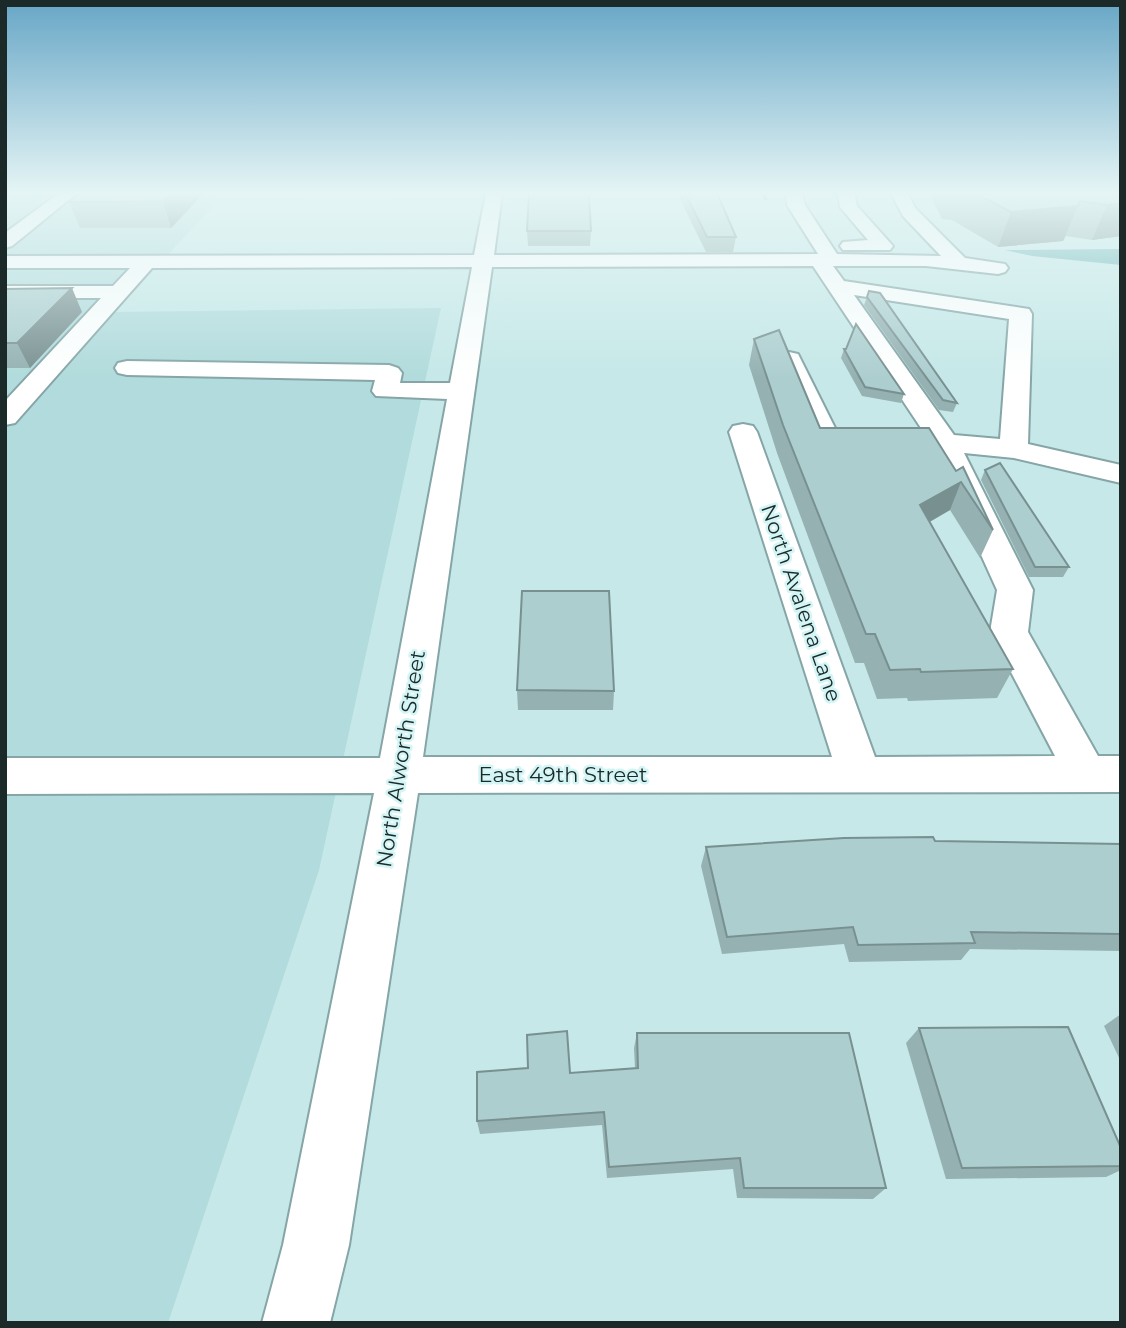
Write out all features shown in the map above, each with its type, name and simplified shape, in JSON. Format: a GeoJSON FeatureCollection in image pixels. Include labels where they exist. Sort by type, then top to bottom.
{"type":"FeatureCollection","features":[{"type":"Feature","properties":{"kind":"street","name":"North Alworth Street"},"geometry":{"type":"LineString","coordinates":[[296,1323],[316,1245],[399,775],[460,391],[485,255]]}},
{"type":"Feature","properties":{"kind":"street"},"geometry":{"type":"LineString","coordinates":[[823,255],[854,311],[945,443],[1015,590],[1009,632],[1103,774]]}},
{"type":"Feature","properties":{"kind":"street"},"geometry":{"type":"LineString","coordinates":[[827,263],[853,255]]}},
{"type":"Feature","properties":{"kind":"street"},"geometry":{"type":"LineString","coordinates":[[952,255],[958,261]]}},
{"type":"Feature","properties":{"kind":"street"},"geometry":{"type":"LineString","coordinates":[[7,264],[958,261],[998,268]]}},
{"type":"Feature","properties":{"kind":"street"},"geometry":{"type":"LineString","coordinates":[[5,417],[146,262]]}},
{"type":"Feature","properties":{"kind":"street"},"geometry":{"type":"LineString","coordinates":[[827,263],[1021,314],[1008,338],[1014,449]]}},
{"type":"Feature","properties":{"kind":"street"},"geometry":{"type":"LineString","coordinates":[[5,292],[120,292]]}},
{"type":"Feature","properties":{"kind":"street"},"geometry":{"type":"LineString","coordinates":[[854,311],[887,317]]}},
{"type":"Feature","properties":{"kind":"street"},"geometry":{"type":"LineString","coordinates":[[789,359],[826,438],[1014,449],[1121,474]]}},
{"type":"Feature","properties":{"kind":"street"},"geometry":{"type":"LineString","coordinates":[[127,368],[389,373],[385,391],[460,391]]}},
{"type":"Feature","properties":{"kind":"street"},"geometry":{"type":"LineString","coordinates":[[5,388],[32,388]]}},
{"type":"Feature","properties":{"kind":"street","name":"North Avalena Lane"},"geometry":{"type":"LineString","coordinates":[[743,432],[859,774]]}},
{"type":"Feature","properties":{"kind":"street","name":"East 49th Street"},"geometry":{"type":"LineString","coordinates":[[5,776],[1103,774]]}},
{"type":"Feature","properties":{"kind":"shaded area"},"geometry":{"type":"Polygon","coordinates":[[[5,255],[168,255],[115,312],[441,308],[319,870],[168,1323],[5,1323],[5,255]]]}},
{"type":"Feature","properties":{"kind":"shaded area"},"geometry":{"type":"Polygon","coordinates":[[[1027,255],[1121,255],[1121,265],[1027,255]]]}},
{"type":"Feature","properties":{"kind":"building"},"geometry":{"type":"Polygon","coordinates":[[[72,288],[17,343],[5,343],[5,289],[72,288]]]}},
{"type":"Feature","properties":{"kind":"building"},"geometry":{"type":"Polygon","coordinates":[[[869,291],[880,293],[957,403],[943,400],[867,297],[869,291]]]}},
{"type":"Feature","properties":{"kind":"building"},"geometry":{"type":"Polygon","coordinates":[[[856,324],[904,394],[865,387],[844,349],[856,324]]]}},
{"type":"Feature","properties":{"kind":"building"},"geometry":{"type":"Polygon","coordinates":[[[779,330],[820,428],[929,428],[956,471],[963,467],[993,530],[961,482],[920,505],[1013,669],[921,672],[920,669],[890,670],[875,634],[866,634],[783,425],[754,339],[779,330]]]}},
{"type":"Feature","properties":{"kind":"building"},"geometry":{"type":"Polygon","coordinates":[[[1000,463],[1069,567],[1035,567],[985,470],[1000,463]]]}},
{"type":"Feature","properties":{"kind":"building"},"geometry":{"type":"Polygon","coordinates":[[[522,591],[609,591],[614,691],[517,690],[522,591]]]}},
{"type":"Feature","properties":{"kind":"building"},"geometry":{"type":"Polygon","coordinates":[[[933,837],[935,841],[1121,844],[1121,934],[971,932],[975,943],[858,945],[853,927],[727,937],[706,847],[844,838],[933,837]]]}},
{"type":"Feature","properties":{"kind":"building"},"geometry":{"type":"Polygon","coordinates":[[[1068,1027],[1121,1148],[1121,1166],[962,1168],[919,1028],[1068,1027]]]}},
{"type":"Feature","properties":{"kind":"building"},"geometry":{"type":"Polygon","coordinates":[[[567,1031],[570,1073],[638,1068],[637,1033],[849,1033],[886,1188],[744,1188],[740,1158],[609,1167],[604,1112],[477,1121],[477,1072],[528,1068],[527,1035],[567,1031]]]}}]}
